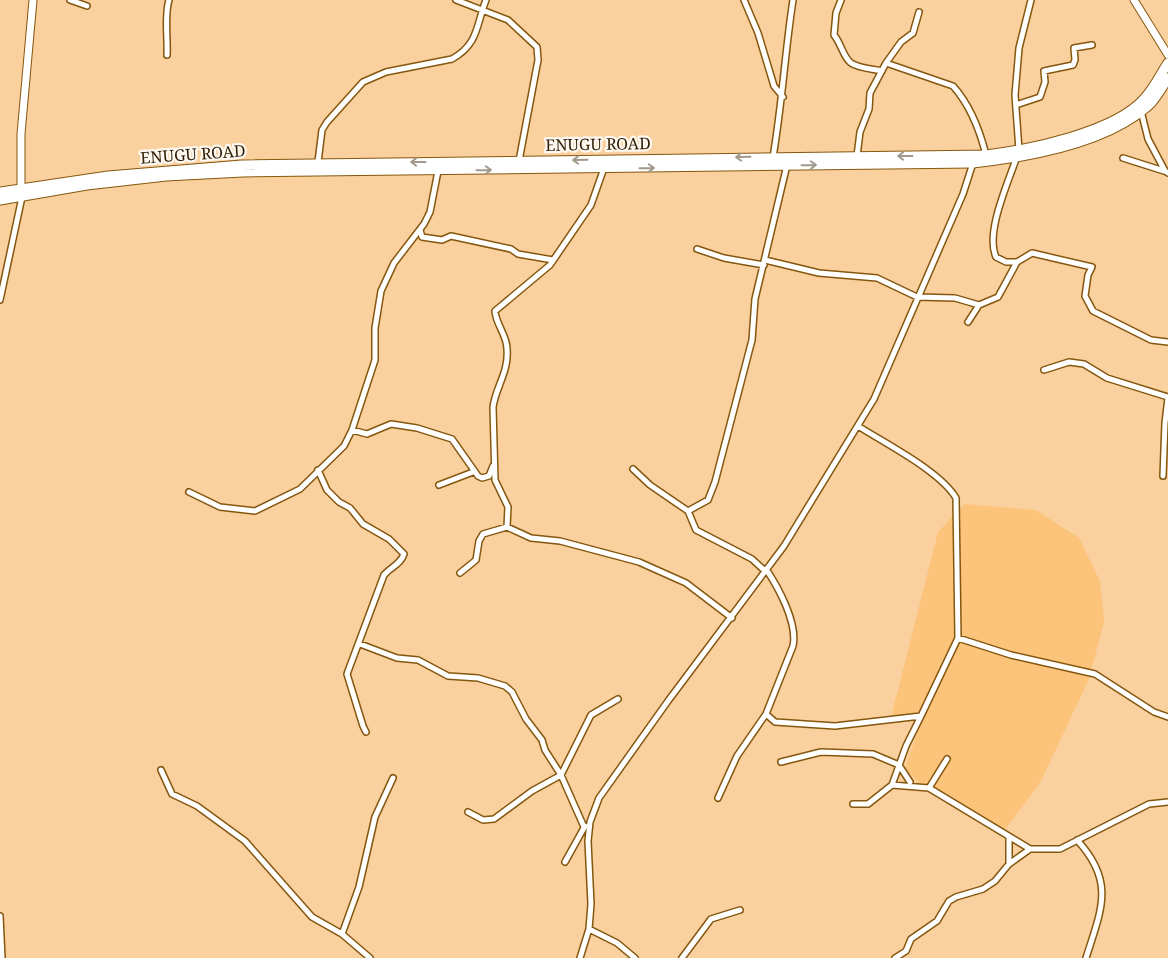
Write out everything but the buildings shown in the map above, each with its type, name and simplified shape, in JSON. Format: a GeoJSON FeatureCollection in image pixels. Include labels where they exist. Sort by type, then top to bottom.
{"type":"FeatureCollection","features":[{"type":"Feature","properties":{"kind":"main road","name":"ENUGU ROAD"},"geometry":{"type":"LineString","coordinates":[[0,192],[21,193],[165,170],[318,162],[1017,154],[1074,136],[1122,115],[1145,98],[1168,63]]}},
{"type":"Feature","properties":{"kind":"main road"},"geometry":{"type":"LineString","coordinates":[[0,200],[21,193],[166,176],[318,170],[438,171],[973,163],[1077,142],[1116,126],[1151,103],[1168,78]]}},
{"type":"Feature","properties":{"kind":"street"},"geometry":{"type":"LineString","coordinates":[[0,300],[21,193],[20,134],[32,0]]}},
{"type":"Feature","properties":{"kind":"street"},"geometry":{"type":"LineString","coordinates":[[70,0],[86,6]]}},
{"type":"Feature","properties":{"kind":"street"},"geometry":{"type":"LineString","coordinates":[[167,55],[168,30],[166,10],[169,0]]}},
{"type":"Feature","properties":{"kind":"street"},"geometry":{"type":"LineString","coordinates":[[456,0],[482,8],[508,20],[537,47],[538,60],[519,160]]}},
{"type":"Feature","properties":{"kind":"street"},"geometry":{"type":"LineString","coordinates":[[318,162],[322,130],[363,82],[378,75],[452,59],[459,55],[472,42],[482,18],[482,8],[486,0]]}},
{"type":"Feature","properties":{"kind":"street"},"geometry":{"type":"LineString","coordinates":[[744,0],[758,33],[774,86],[783,97]]}},
{"type":"Feature","properties":{"kind":"street"},"geometry":{"type":"LineString","coordinates":[[773,157],[783,97],[785,53],[794,0]]}},
{"type":"Feature","properties":{"kind":"street"},"geometry":{"type":"LineString","coordinates":[[841,0],[836,13],[834,35],[840,42],[846,56],[850,62],[882,71]]}},
{"type":"Feature","properties":{"kind":"street"},"geometry":{"type":"LineString","coordinates":[[1017,262],[1006,262],[996,257],[993,245],[994,228],[1017,154],[1016,105],[1019,48],[1030,0]]}},
{"type":"Feature","properties":{"kind":"street"},"geometry":{"type":"LineString","coordinates":[[1134,0],[1168,55]]}},
{"type":"Feature","properties":{"kind":"street"},"geometry":{"type":"LineString","coordinates":[[857,156],[860,132],[869,109],[870,93],[886,63],[901,42],[913,33],[919,12]]}},
{"type":"Feature","properties":{"kind":"street"},"geometry":{"type":"LineString","coordinates":[[1016,105],[1040,97],[1045,82],[1044,71],[1073,65],[1075,60],[1074,48],[1092,45]]}},
{"type":"Feature","properties":{"kind":"street"},"geometry":{"type":"LineString","coordinates":[[886,63],[954,86],[961,95],[980,133],[986,155]]}},
{"type":"Feature","properties":{"kind":"street"},"geometry":{"type":"LineString","coordinates":[[1141,111],[1148,139],[1166,172]]}},
{"type":"Feature","properties":{"kind":"street"},"geometry":{"type":"LineString","coordinates":[[1124,158],[1166,172]]}},
{"type":"Feature","properties":{"kind":"street"},"geometry":{"type":"LineString","coordinates":[[580,958],[589,929],[591,904],[588,841],[590,822],[600,798],[615,775],[732,618],[810,506],[874,399],[963,194],[973,163]]}},
{"type":"Feature","properties":{"kind":"street"},"geometry":{"type":"LineString","coordinates":[[688,511],[708,500],[715,482],[752,340],[755,299],[787,165]]}},
{"type":"Feature","properties":{"kind":"street"},"geometry":{"type":"LineString","coordinates":[[507,528],[508,507],[495,480],[493,407],[494,398],[504,378],[508,356],[506,337],[495,311],[553,260],[591,205],[604,168]]}},
{"type":"Feature","properties":{"kind":"street"},"geometry":{"type":"LineString","coordinates":[[189,492],[220,507],[256,511],[300,489],[344,446],[352,430],[375,360],[375,328],[381,291],[394,263],[420,230],[430,212],[438,171]]}},
{"type":"Feature","properties":{"kind":"street"},"geometry":{"type":"LineString","coordinates":[[420,230],[422,237],[442,240],[451,236],[511,249],[518,254],[553,260]]}},
{"type":"Feature","properties":{"kind":"street"},"geometry":{"type":"LineString","coordinates":[[697,249],[724,258],[818,273],[878,278],[917,297],[955,298],[979,305]]}},
{"type":"Feature","properties":{"kind":"street"},"geometry":{"type":"LineString","coordinates":[[968,322],[979,305],[998,297],[1017,262],[1032,253],[1092,267],[1088,275],[1085,296],[1093,311],[1151,340],[1168,342]]}},
{"type":"Feature","properties":{"kind":"street"},"geometry":{"type":"LineString","coordinates":[[1044,370],[1069,362],[1084,364],[1107,378],[1168,398],[1163,476]]}},
{"type":"Feature","properties":{"kind":"street"},"geometry":{"type":"LineString","coordinates":[[352,430],[367,434],[391,424],[406,428],[417,428],[452,439],[460,446],[473,472],[478,476],[486,478],[495,463]]}},
{"type":"Feature","properties":{"kind":"street"},"geometry":{"type":"LineString","coordinates":[[853,804],[868,804],[892,785],[921,716],[958,638],[956,498],[950,488],[931,472],[858,426]]}},
{"type":"Feature","properties":{"kind":"street"},"geometry":{"type":"LineString","coordinates":[[633,469],[650,485],[688,511],[696,530],[752,559],[766,570],[780,591],[794,640],[766,714],[737,756],[718,798]]}},
{"type":"Feature","properties":{"kind":"street"},"geometry":{"type":"LineString","coordinates":[[318,470],[327,490],[339,502],[350,508],[363,524],[389,539],[404,554],[401,561],[391,567],[384,575],[347,676],[362,726],[366,732]]}},
{"type":"Feature","properties":{"kind":"street"},"geometry":{"type":"LineString","coordinates":[[439,485],[473,472]]}},
{"type":"Feature","properties":{"kind":"street"},"geometry":{"type":"LineString","coordinates":[[460,573],[476,560],[479,541],[483,534],[507,528],[531,538],[560,542],[639,562],[686,583],[732,618]]}},
{"type":"Feature","properties":{"kind":"street"},"geometry":{"type":"LineString","coordinates":[[958,638],[1011,655],[1095,674],[1154,712],[1168,717]]}},
{"type":"Feature","properties":{"kind":"street"},"geometry":{"type":"LineString","coordinates":[[360,644],[397,658],[418,660],[448,676],[478,678],[505,686],[519,703],[526,719],[542,740],[545,750],[561,775],[584,827]]}},
{"type":"Feature","properties":{"kind":"street"},"geometry":{"type":"LineString","coordinates":[[468,812],[483,820],[494,819],[532,792],[561,775],[591,715],[618,699]]}},
{"type":"Feature","properties":{"kind":"street"},"geometry":{"type":"LineString","coordinates":[[766,714],[774,722],[836,726],[921,716]]}},
{"type":"Feature","properties":{"kind":"street"},"geometry":{"type":"LineString","coordinates":[[781,762],[825,752],[873,754],[899,765],[910,782]]}},
{"type":"Feature","properties":{"kind":"street"},"geometry":{"type":"LineString","coordinates":[[928,788],[947,759]]}},
{"type":"Feature","properties":{"kind":"street"},"geometry":{"type":"LineString","coordinates":[[161,770],[172,794],[197,806],[245,841],[312,917],[342,934],[370,958]]}},
{"type":"Feature","properties":{"kind":"street"},"geometry":{"type":"LineString","coordinates":[[342,934],[359,887],[375,817],[392,778]]}},
{"type":"Feature","properties":{"kind":"street"},"geometry":{"type":"LineString","coordinates":[[892,785],[928,788],[1030,848],[1060,849],[1149,804],[1168,802]]}},
{"type":"Feature","properties":{"kind":"street"},"geometry":{"type":"LineString","coordinates":[[565,862],[584,827],[590,822]]}},
{"type":"Feature","properties":{"kind":"street"},"geometry":{"type":"LineString","coordinates":[[1009,837],[1009,864]]}},
{"type":"Feature","properties":{"kind":"street"},"geometry":{"type":"LineString","coordinates":[[1077,840],[1092,856],[1102,884],[1103,904],[1086,958]]}},
{"type":"Feature","properties":{"kind":"street"},"geometry":{"type":"LineString","coordinates":[[895,958],[906,950],[911,939],[937,921],[949,901],[956,896],[983,889],[995,881],[1009,864],[1030,848]]}},
{"type":"Feature","properties":{"kind":"street"},"geometry":{"type":"LineString","coordinates":[[682,958],[711,919],[740,910]]}},
{"type":"Feature","properties":{"kind":"street"},"geometry":{"type":"LineString","coordinates":[[0,916],[2,958]]}},
{"type":"Feature","properties":{"kind":"street"},"geometry":{"type":"LineString","coordinates":[[589,929],[616,943],[635,958]]}},
{"type":"Feature","properties":{"kind":"street"},"geometry":{"type":"LineString","coordinates":[[358,958],[360,951]]}},
{"type":"Feature","properties":{"kind":"shaded area"},"geometry":{"type":"Polygon","coordinates":[[[964,504],[1036,510],[1079,538],[1100,581],[1104,622],[1089,679],[1040,783],[1001,835],[924,789],[905,768],[922,720],[891,717],[938,532],[964,504]]]}}]}
